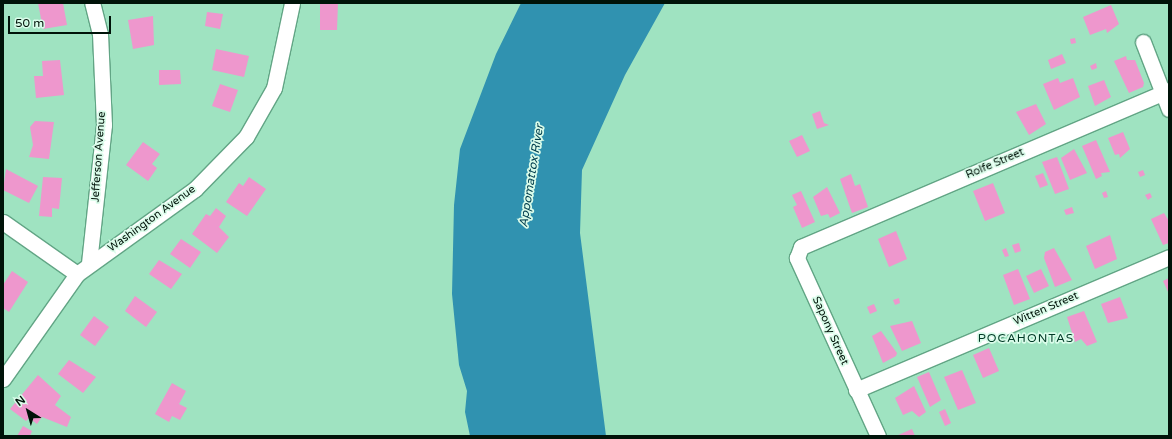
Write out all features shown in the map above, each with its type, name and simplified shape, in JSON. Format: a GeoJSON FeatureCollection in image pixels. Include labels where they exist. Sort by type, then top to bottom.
{"type":"FeatureCollection","features":[{"type":"Feature","properties":{"kind":"street","name":"Jefferson Avenue"},"geometry":{"type":"LineString","coordinates":[[89,263],[104,125],[100,34],[92,3]]}},
{"type":"Feature","properties":{"kind":"street","name":"Washington Avenue"},"geometry":{"type":"LineString","coordinates":[[3,379],[78,274],[89,263],[195,188],[246,137],[274,88],[292,3]]}},
{"type":"Feature","properties":{"kind":"street"},"geometry":{"type":"LineString","coordinates":[[1143,42],[1166,92],[1169,109]]}},
{"type":"Feature","properties":{"kind":"street","name":"Rolfe Street"},"geometry":{"type":"LineString","coordinates":[[822,238],[1166,92]]}},
{"type":"Feature","properties":{"kind":"street"},"geometry":{"type":"LineString","coordinates":[[3,222],[78,274]]}},
{"type":"Feature","properties":{"kind":"street","name":"Sapony Street"},"geometry":{"type":"LineString","coordinates":[[822,238],[801,247],[797,258],[878,436]]}},
{"type":"Feature","properties":{"kind":"street","name":"Witten Street"},"geometry":{"type":"LineString","coordinates":[[856,390],[1169,257]]}},
{"type":"Feature","properties":{"kind":"water","name":"Appomattox River"},"geometry":{"type":"Polygon","coordinates":[[[521,3],[665,3],[625,75],[582,170],[580,233],[606,436],[470,436],[465,412],[467,391],[459,365],[452,294],[454,205],[460,149],[496,54],[521,3]]]}},
{"type":"Feature","properties":{"kind":"building"},"geometry":{"type":"Polygon","coordinates":[[[38,3],[63,3],[67,25],[43,29],[38,3]]]}},
{"type":"Feature","properties":{"kind":"building"},"geometry":{"type":"Polygon","coordinates":[[[320,3],[338,3],[337,30],[320,30],[320,3]]]}},
{"type":"Feature","properties":{"kind":"building"},"geometry":{"type":"Polygon","coordinates":[[[1111,5],[1119,24],[1107,33],[1106,29],[1090,35],[1083,17],[1111,5]]]}},
{"type":"Feature","properties":{"kind":"building"},"geometry":{"type":"Polygon","coordinates":[[[207,12],[223,14],[220,29],[205,26],[207,12]]]}},
{"type":"Feature","properties":{"kind":"building"},"geometry":{"type":"Polygon","coordinates":[[[153,16],[154,45],[133,49],[128,20],[153,16]]]}},
{"type":"Feature","properties":{"kind":"building"},"geometry":{"type":"Polygon","coordinates":[[[1075,38],[1076,43],[1071,44],[1070,39],[1075,38]]]}},
{"type":"Feature","properties":{"kind":"building"},"geometry":{"type":"Polygon","coordinates":[[[216,49],[249,56],[244,77],[212,70],[216,49]]]}},
{"type":"Feature","properties":{"kind":"building"},"geometry":{"type":"Polygon","coordinates":[[[1062,54],[1066,63],[1051,69],[1048,60],[1062,54]]]}},
{"type":"Feature","properties":{"kind":"building"},"geometry":{"type":"Polygon","coordinates":[[[1126,56],[1127,60],[1135,60],[1144,83],[1143,87],[1129,93],[1114,61],[1126,56]]]}},
{"type":"Feature","properties":{"kind":"building"},"geometry":{"type":"Polygon","coordinates":[[[60,60],[64,95],[36,98],[34,76],[43,76],[42,61],[60,60]]]}},
{"type":"Feature","properties":{"kind":"building"},"geometry":{"type":"Polygon","coordinates":[[[1096,63],[1097,68],[1092,70],[1090,66],[1096,63]]]}},
{"type":"Feature","properties":{"kind":"building"},"geometry":{"type":"Polygon","coordinates":[[[159,70],[180,70],[181,84],[159,85],[159,70]]]}},
{"type":"Feature","properties":{"kind":"building"},"geometry":{"type":"Polygon","coordinates":[[[1058,78],[1060,83],[1073,78],[1080,97],[1054,110],[1043,84],[1058,78]]]}},
{"type":"Feature","properties":{"kind":"building"},"geometry":{"type":"Polygon","coordinates":[[[1104,80],[1111,97],[1095,106],[1088,86],[1104,80]]]}},
{"type":"Feature","properties":{"kind":"building"},"geometry":{"type":"Polygon","coordinates":[[[220,84],[238,90],[230,112],[212,106],[220,84]]]}},
{"type":"Feature","properties":{"kind":"building"},"geometry":{"type":"Polygon","coordinates":[[[1036,104],[1046,124],[1029,135],[1016,112],[1036,104]]]}},
{"type":"Feature","properties":{"kind":"building"},"geometry":{"type":"Polygon","coordinates":[[[820,111],[824,123],[829,125],[817,129],[812,114],[820,111]]]}},
{"type":"Feature","properties":{"kind":"building"},"geometry":{"type":"Polygon","coordinates":[[[35,121],[54,122],[49,159],[29,157],[33,145],[30,127],[35,121]]]}},
{"type":"Feature","properties":{"kind":"building"},"geometry":{"type":"Polygon","coordinates":[[[1123,132],[1130,149],[1120,158],[1119,154],[1115,155],[1108,138],[1123,132]]]}},
{"type":"Feature","properties":{"kind":"building"},"geometry":{"type":"Polygon","coordinates":[[[802,135],[810,151],[797,157],[789,141],[802,135]]]}},
{"type":"Feature","properties":{"kind":"building"},"geometry":{"type":"Polygon","coordinates":[[[1096,140],[1110,172],[1101,173],[1102,176],[1096,179],[1082,146],[1096,140]]]}},
{"type":"Feature","properties":{"kind":"building"},"geometry":{"type":"Polygon","coordinates":[[[143,142],[160,154],[152,164],[157,168],[148,181],[126,165],[143,142]]]}},
{"type":"Feature","properties":{"kind":"building"},"geometry":{"type":"Polygon","coordinates":[[[1074,149],[1087,173],[1070,180],[1061,158],[1074,149]]]}},
{"type":"Feature","properties":{"kind":"building"},"geometry":{"type":"Polygon","coordinates":[[[1057,157],[1069,189],[1055,194],[1042,162],[1057,157]]]}},
{"type":"Feature","properties":{"kind":"building"},"geometry":{"type":"Polygon","coordinates":[[[6,169],[38,186],[29,203],[3,190],[6,169]]]}},
{"type":"Feature","properties":{"kind":"building"},"geometry":{"type":"Polygon","coordinates":[[[1143,170],[1145,175],[1140,177],[1138,172],[1143,170]]]}},
{"type":"Feature","properties":{"kind":"building"},"geometry":{"type":"Polygon","coordinates":[[[1043,173],[1048,185],[1040,188],[1035,176],[1043,173]]]}},
{"type":"Feature","properties":{"kind":"building"},"geometry":{"type":"Polygon","coordinates":[[[851,174],[855,186],[860,184],[868,207],[852,213],[840,179],[851,174]]]}},
{"type":"Feature","properties":{"kind":"building"},"geometry":{"type":"Polygon","coordinates":[[[43,177],[62,178],[59,209],[52,208],[52,217],[39,216],[43,177]]]}},
{"type":"Feature","properties":{"kind":"building"},"geometry":{"type":"Polygon","coordinates":[[[249,177],[266,189],[247,216],[226,202],[239,183],[243,186],[249,177]]]}},
{"type":"Feature","properties":{"kind":"building"},"geometry":{"type":"Polygon","coordinates":[[[993,183],[1005,213],[985,221],[973,191],[993,183]]]}},
{"type":"Feature","properties":{"kind":"building"},"geometry":{"type":"Polygon","coordinates":[[[827,187],[840,213],[830,218],[828,214],[821,216],[813,197],[827,187]]]}},
{"type":"Feature","properties":{"kind":"building"},"geometry":{"type":"Polygon","coordinates":[[[801,191],[815,222],[802,228],[793,207],[797,205],[792,195],[801,191]]]}},
{"type":"Feature","properties":{"kind":"building"},"geometry":{"type":"Polygon","coordinates":[[[1106,191],[1108,197],[1104,198],[1102,193],[1106,191]]]}},
{"type":"Feature","properties":{"kind":"building"},"geometry":{"type":"Polygon","coordinates":[[[1150,193],[1152,197],[1148,200],[1145,195],[1150,193]]]}},
{"type":"Feature","properties":{"kind":"building"},"geometry":{"type":"Polygon","coordinates":[[[1072,207],[1074,213],[1066,215],[1064,210],[1072,207]]]}},
{"type":"Feature","properties":{"kind":"building"},"geometry":{"type":"Polygon","coordinates":[[[216,208],[226,216],[219,227],[229,237],[217,253],[192,234],[206,214],[210,216],[216,208]]]}},
{"type":"Feature","properties":{"kind":"building"},"geometry":{"type":"Polygon","coordinates":[[[1164,213],[1169,221],[1169,243],[1163,245],[1151,219],[1164,213]]]}},
{"type":"Feature","properties":{"kind":"building"},"geometry":{"type":"Polygon","coordinates":[[[896,231],[907,259],[889,267],[878,239],[896,231]]]}},
{"type":"Feature","properties":{"kind":"building"},"geometry":{"type":"Polygon","coordinates":[[[1110,235],[1117,259],[1095,269],[1086,246],[1110,235]]]}},
{"type":"Feature","properties":{"kind":"building"},"geometry":{"type":"Polygon","coordinates":[[[181,239],[201,252],[190,268],[170,254],[181,239]]]}},
{"type":"Feature","properties":{"kind":"building"},"geometry":{"type":"Polygon","coordinates":[[[1019,243],[1021,251],[1015,253],[1012,245],[1019,243]]]}},
{"type":"Feature","properties":{"kind":"building"},"geometry":{"type":"Polygon","coordinates":[[[1006,248],[1009,256],[1005,257],[1002,250],[1006,248]]]}},
{"type":"Feature","properties":{"kind":"building"},"geometry":{"type":"Polygon","coordinates":[[[1054,248],[1072,280],[1055,287],[1044,258],[1045,252],[1054,248]]]}},
{"type":"Feature","properties":{"kind":"building"},"geometry":{"type":"Polygon","coordinates":[[[159,260],[182,274],[171,289],[149,274],[159,260]]]}},
{"type":"Feature","properties":{"kind":"building"},"geometry":{"type":"Polygon","coordinates":[[[1018,269],[1030,299],[1014,305],[1003,275],[1018,269]]]}},
{"type":"Feature","properties":{"kind":"building"},"geometry":{"type":"Polygon","coordinates":[[[1041,269],[1049,286],[1034,293],[1026,276],[1041,269]]]}},
{"type":"Feature","properties":{"kind":"building"},"geometry":{"type":"Polygon","coordinates":[[[12,271],[28,282],[9,312],[3,308],[3,285],[12,271]]]}},
{"type":"Feature","properties":{"kind":"building"},"geometry":{"type":"Polygon","coordinates":[[[1169,278],[1169,294],[1163,281],[1169,278]]]}},
{"type":"Feature","properties":{"kind":"building"},"geometry":{"type":"Polygon","coordinates":[[[135,296],[157,312],[146,327],[125,311],[135,296]]]}},
{"type":"Feature","properties":{"kind":"building"},"geometry":{"type":"Polygon","coordinates":[[[1120,297],[1128,318],[1108,323],[1101,304],[1120,297]]]}},
{"type":"Feature","properties":{"kind":"building"},"geometry":{"type":"Polygon","coordinates":[[[899,298],[900,303],[895,305],[893,300],[899,298]]]}},
{"type":"Feature","properties":{"kind":"building"},"geometry":{"type":"Polygon","coordinates":[[[874,304],[877,311],[870,314],[867,307],[874,304]]]}},
{"type":"Feature","properties":{"kind":"building"},"geometry":{"type":"Polygon","coordinates":[[[1084,311],[1097,342],[1087,346],[1081,339],[1075,342],[1067,317],[1084,311]]]}},
{"type":"Feature","properties":{"kind":"building"},"geometry":{"type":"Polygon","coordinates":[[[94,316],[109,327],[95,346],[80,335],[94,316]]]}},
{"type":"Feature","properties":{"kind":"building"},"geometry":{"type":"Polygon","coordinates":[[[912,321],[921,343],[902,351],[890,326],[912,321]]]}},
{"type":"Feature","properties":{"kind":"building"},"geometry":{"type":"Polygon","coordinates":[[[881,331],[897,353],[896,356],[883,363],[872,336],[881,331]]]}},
{"type":"Feature","properties":{"kind":"building"},"geometry":{"type":"Polygon","coordinates":[[[989,348],[999,371],[983,378],[973,355],[989,348]]]}},
{"type":"Feature","properties":{"kind":"building"},"geometry":{"type":"Polygon","coordinates":[[[69,360],[96,377],[83,393],[58,374],[69,360]]]}},
{"type":"Feature","properties":{"kind":"building"},"geometry":{"type":"Polygon","coordinates":[[[962,370],[976,403],[958,410],[944,377],[962,370]]]}},
{"type":"Feature","properties":{"kind":"building"},"geometry":{"type":"Polygon","coordinates":[[[929,372],[941,400],[930,407],[917,377],[929,372]]]}},
{"type":"Feature","properties":{"kind":"building"},"geometry":{"type":"Polygon","coordinates":[[[38,375],[61,396],[55,405],[71,417],[67,427],[42,417],[37,424],[29,418],[26,421],[10,409],[38,375]]]}},
{"type":"Feature","properties":{"kind":"building"},"geometry":{"type":"Polygon","coordinates":[[[172,383],[186,391],[179,404],[187,408],[180,420],[172,416],[169,422],[155,414],[172,383]]]}},
{"type":"Feature","properties":{"kind":"building"},"geometry":{"type":"Polygon","coordinates":[[[914,386],[926,412],[919,417],[912,411],[903,415],[895,398],[914,386]]]}},
{"type":"Feature","properties":{"kind":"building"},"geometry":{"type":"Polygon","coordinates":[[[945,409],[951,423],[945,426],[939,412],[945,409]]]}},
{"type":"Feature","properties":{"kind":"building"},"geometry":{"type":"Polygon","coordinates":[[[23,426],[32,431],[30,436],[17,436],[23,426]]]}},
{"type":"Feature","properties":{"kind":"building"},"geometry":{"type":"Polygon","coordinates":[[[912,429],[915,436],[896,436],[912,429]]]}},
{"type":"Feature","properties":{"kind":"district","name":"POCAHONTAS"},"geometry":{"type":"Point","coordinates":[1026,339]}}]}
